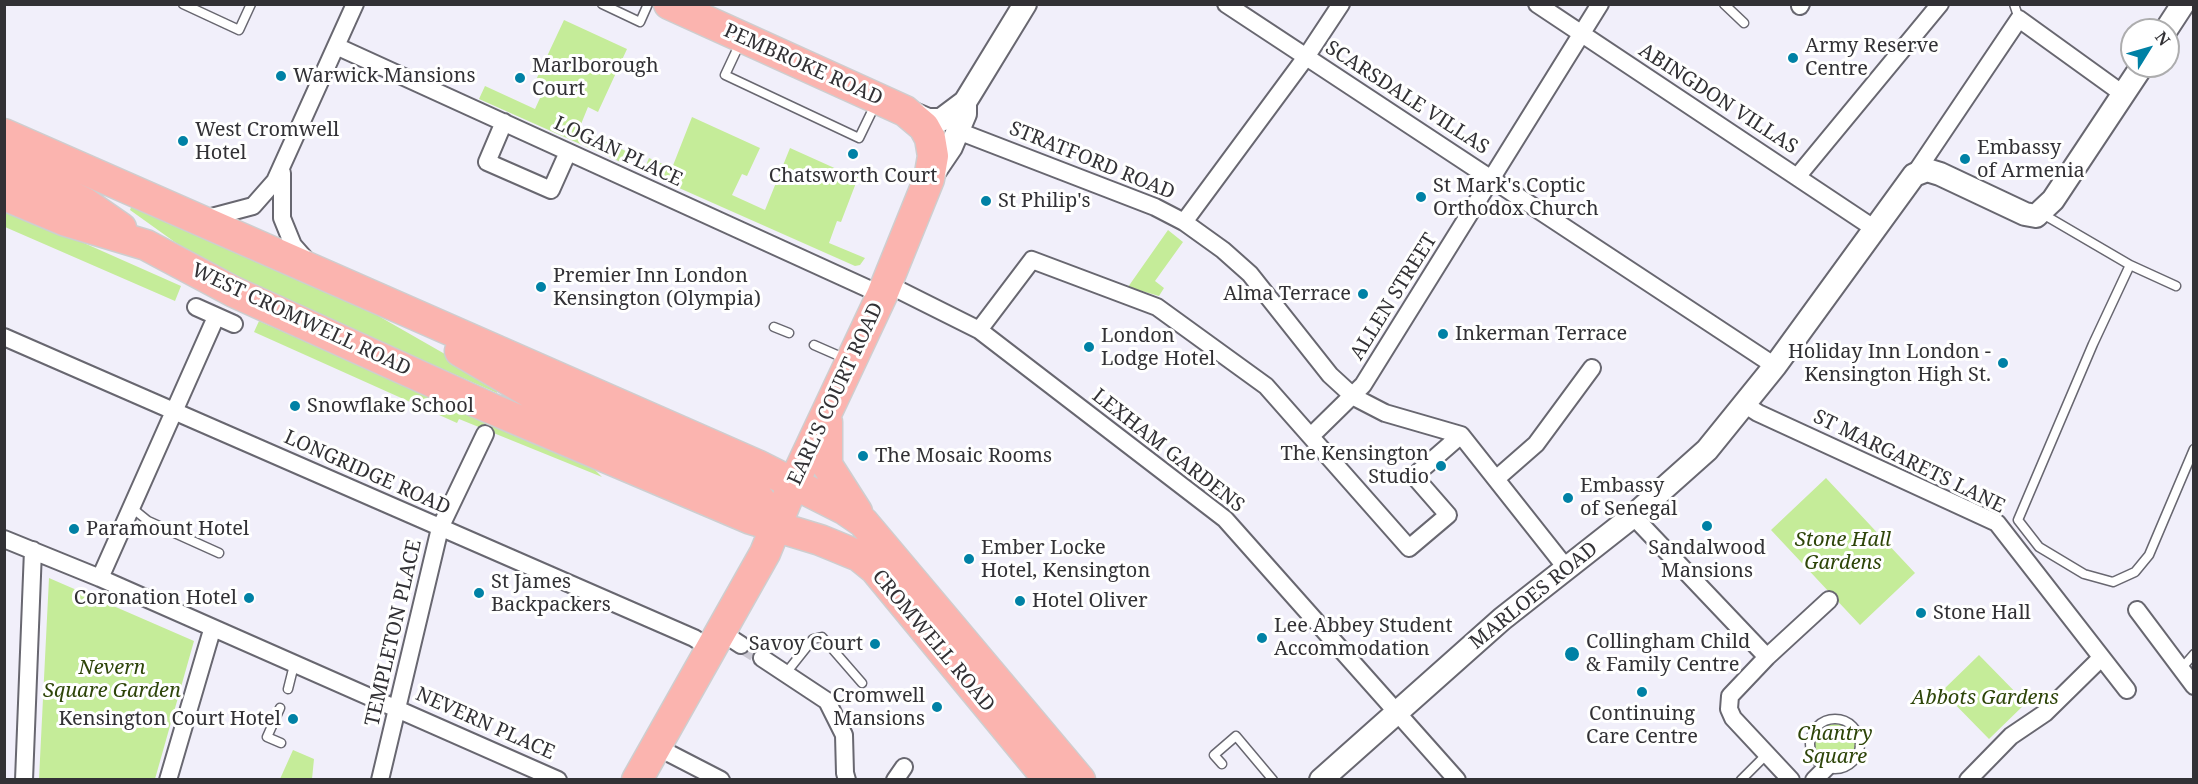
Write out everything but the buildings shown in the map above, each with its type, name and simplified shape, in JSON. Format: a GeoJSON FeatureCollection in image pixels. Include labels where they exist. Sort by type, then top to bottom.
{"type":"FeatureCollection","features":[{"type":"Feature","properties":{"kind":"highway","name":"PEMBROKE ROAD"},"geometry":{"type":"LineString","coordinates":[[669,4],[905,111],[924,127],[930,138],[933,156],[929,179]]}},
{"type":"Feature","properties":{"kind":"highway"},"geometry":{"type":"LineString","coordinates":[[4,134],[794,482]]}},
{"type":"Feature","properties":{"kind":"highway"},"geometry":{"type":"LineString","coordinates":[[4,164],[85,203],[146,245]]}},
{"type":"Feature","properties":{"kind":"highway","name":"EARL'S COURT ROAD"},"geometry":{"type":"LineString","coordinates":[[637,780],[655,746],[724,642],[771,518],[794,482],[852,361],[884,290],[929,179]]}},
{"type":"Feature","properties":{"kind":"highway","name":"WEST CROMWELL ROAD"},"geometry":{"type":"LineString","coordinates":[[4,195],[66,221],[146,245],[234,292],[489,408],[727,509]]}},
{"type":"Feature","properties":{"kind":"highway"},"geometry":{"type":"LineString","coordinates":[[358,289],[536,396],[735,482],[753,493],[771,518]]}},
{"type":"Feature","properties":{"kind":"highway"},"geometry":{"type":"LineString","coordinates":[[828,411],[827,465],[863,522]]}},
{"type":"Feature","properties":{"kind":"highway","name":"CROMWELL ROAD"},"geometry":{"type":"LineString","coordinates":[[794,482],[863,522],[1080,780]]}},
{"type":"Feature","properties":{"kind":"highway","name":"CROMWELL ROAD"},"geometry":{"type":"LineString","coordinates":[[727,509],[771,518],[842,548],[875,569],[1049,780]]}},
{"type":"Feature","properties":{"kind":"street"},"geometry":{"type":"LineString","coordinates":[[201,220],[253,206],[269,190],[283,169],[355,4]]}},
{"type":"Feature","properties":{"kind":"street","name":"EARL'S COURT ROAD"},"geometry":{"type":"LineString","coordinates":[[929,179],[951,147],[965,114],[966,102],[1025,4]]}},
{"type":"Feature","properties":{"kind":"street","name":"SCARSDALE VILLAS"},"geometry":{"type":"LineString","coordinates":[[1226,4],[1775,366]]}},
{"type":"Feature","properties":{"kind":"street"},"geometry":{"type":"LineString","coordinates":[[1184,222],[1306,57],[1341,4]]}},
{"type":"Feature","properties":{"kind":"street","name":"ABINGDON VILLAS"},"geometry":{"type":"LineString","coordinates":[[1537,4],[1875,229]]}},
{"type":"Feature","properties":{"kind":"street","name":"ALLEN STREET"},"geometry":{"type":"LineString","coordinates":[[1311,436],[1354,397],[1492,180],[1600,4]]}},
{"type":"Feature","properties":{"kind":"street"},"geometry":{"type":"LineString","coordinates":[[1797,177],[1940,4]]}},
{"type":"Feature","properties":{"kind":"street"},"geometry":{"type":"LineString","coordinates":[[2174,18],[2184,4]]}},
{"type":"Feature","properties":{"kind":"street"},"geometry":{"type":"LineString","coordinates":[[1914,175],[2017,12],[2123,94]]}},
{"type":"Feature","properties":{"kind":"street","name":"LOGAN PLACE"},"geometry":{"type":"LineString","coordinates":[[336,46],[568,152],[884,290]]}},
{"type":"Feature","properties":{"kind":"street"},"geometry":{"type":"LineString","coordinates":[[1914,175],[1927,170],[1936,172],[2025,214],[2036,216],[2053,200],[2134,78]]}},
{"type":"Feature","properties":{"kind":"street","name":"PEMBROKE ROAD"},"geometry":{"type":"LineString","coordinates":[[905,111],[928,120],[941,120],[966,102]]}},
{"type":"Feature","properties":{"kind":"street"},"geometry":{"type":"LineString","coordinates":[[504,122],[487,162],[551,190],[568,152]]}},
{"type":"Feature","properties":{"kind":"street","name":"STRATFORD ROAD"},"geometry":{"type":"LineString","coordinates":[[958,131],[1124,193],[1184,222],[1223,250],[1250,274],[1329,375],[1354,397],[1385,413],[1461,435]]}},
{"type":"Feature","properties":{"kind":"street"},"geometry":{"type":"LineString","coordinates":[[283,169],[280,206],[286,232],[303,257],[319,272]]}},
{"type":"Feature","properties":{"kind":"street","name":"MARLOES ROAD"},"geometry":{"type":"LineString","coordinates":[[1321,780],[1502,619],[1632,516],[1707,450],[1775,366],[1914,175]]}},
{"type":"Feature","properties":{"kind":"street"},"geometry":{"type":"LineString","coordinates":[[979,330],[1032,260],[1157,308],[1266,386],[1409,548],[1448,515],[1414,476],[1461,435],[1567,569]]}},
{"type":"Feature","properties":{"kind":"street","name":"LEXHAM GARDENS"},"geometry":{"type":"LineString","coordinates":[[884,290],[979,330],[1225,519],[1457,780]]}},
{"type":"Feature","properties":{"kind":"street"},"geometry":{"type":"LineString","coordinates":[[196,307],[234,324]]}},
{"type":"Feature","properties":{"kind":"street"},"geometry":{"type":"LineString","coordinates":[[100,578],[216,316]]}},
{"type":"Feature","properties":{"kind":"street","name":"LONGRIDGE ROAD"},"geometry":{"type":"LineString","coordinates":[[4,337],[694,638],[724,642]]}},
{"type":"Feature","properties":{"kind":"street"},"geometry":{"type":"LineString","coordinates":[[1496,479],[1536,444],[1592,368]]}},
{"type":"Feature","properties":{"kind":"street","name":"ST MARGARETS LANE"},"geometry":{"type":"LineString","coordinates":[[1744,404],[1760,414],[1997,523],[2127,690]]}},
{"type":"Feature","properties":{"kind":"street","name":"TEMPLETON PLACE"},"geometry":{"type":"LineString","coordinates":[[380,780],[399,708],[440,528],[485,434]]}},
{"type":"Feature","properties":{"kind":"street"},"geometry":{"type":"LineString","coordinates":[[1632,516],[1767,657]]}},
{"type":"Feature","properties":{"kind":"street","name":"NEVERN PLACE"},"geometry":{"type":"LineString","coordinates":[[4,539],[100,578],[213,630],[399,708],[558,780]]}},
{"type":"Feature","properties":{"kind":"street"},"geometry":{"type":"LineString","coordinates":[[24,780],[33,550]]}},
{"type":"Feature","properties":{"kind":"street"},"geometry":{"type":"LineString","coordinates":[[1791,780],[1734,718],[1729,709],[1730,696],[1767,657],[1829,600]]}},
{"type":"Feature","properties":{"kind":"street"},"geometry":{"type":"LineString","coordinates":[[2137,610],[2193,686]]}},
{"type":"Feature","properties":{"kind":"street"},"geometry":{"type":"LineString","coordinates":[[168,780],[213,630]]}},
{"type":"Feature","properties":{"kind":"street"},"geometry":{"type":"LineString","coordinates":[[762,658],[827,701],[838,718],[844,735],[844,773],[847,780]]}},
{"type":"Feature","properties":{"kind":"street"},"geometry":{"type":"LineString","coordinates":[[1968,780],[2011,736],[2045,713],[2101,658]]}},
{"type":"Feature","properties":{"kind":"street"},"geometry":{"type":"LineString","coordinates":[[655,746],[721,780]]}},
{"type":"Feature","properties":{"kind":"street"},"geometry":{"type":"LineString","coordinates":[[1814,780],[1827,767]]}},
{"type":"Feature","properties":{"kind":"lane"},"geometry":{"type":"LineString","coordinates":[[183,4],[238,30],[251,4]]}},
{"type":"Feature","properties":{"kind":"lane"},"geometry":{"type":"LineString","coordinates":[[602,4],[640,22],[648,4]]}},
{"type":"Feature","properties":{"kind":"lane"},"geometry":{"type":"LineString","coordinates":[[1724,4],[1744,23]]}},
{"type":"Feature","properties":{"kind":"lane"},"geometry":{"type":"LineString","coordinates":[[743,37],[725,75],[859,138],[878,99]]}},
{"type":"Feature","properties":{"kind":"lane"},"geometry":{"type":"LineString","coordinates":[[2041,213],[2130,265],[2176,286]]}},
{"type":"Feature","properties":{"kind":"lane"},"geometry":{"type":"LineString","coordinates":[[2130,265],[2093,344],[2018,520],[2039,547],[2084,574],[2113,582],[2135,572],[2149,555],[2193,449]]}},
{"type":"Feature","properties":{"kind":"lane"},"geometry":{"type":"LineString","coordinates":[[774,327],[789,333]]}},
{"type":"Feature","properties":{"kind":"lane"},"geometry":{"type":"LineString","coordinates":[[814,345],[852,361]]}},
{"type":"Feature","properties":{"kind":"lane"},"geometry":{"type":"LineString","coordinates":[[132,508],[148,521],[219,554]]}},
{"type":"Feature","properties":{"kind":"lane"},"geometry":{"type":"LineString","coordinates":[[786,673],[813,639],[822,637],[862,683]]}},
{"type":"Feature","properties":{"kind":"lane"},"geometry":{"type":"LineString","coordinates":[[2181,669],[2193,654]]}},
{"type":"Feature","properties":{"kind":"lane"},"geometry":{"type":"LineString","coordinates":[[288,689],[294,665]]}},
{"type":"Feature","properties":{"kind":"lane"},"geometry":{"type":"LineString","coordinates":[[280,708],[267,737],[281,743]]}},
{"type":"Feature","properties":{"kind":"lane"},"geometry":{"type":"LineString","coordinates":[[1831,719],[1846,722],[1858,734],[1860,742],[1857,756],[1847,766],[1827,767],[1812,752],[1814,731],[1831,719]]}},
{"type":"Feature","properties":{"kind":"lane"},"geometry":{"type":"LineString","coordinates":[[1222,764],[1214,754],[1236,736],[1273,780]]}},
{"type":"Feature","properties":{"kind":"lane"},"geometry":{"type":"LineString","coordinates":[[1741,780],[1767,754]]}},
{"type":"Feature","properties":{"kind":"green space"},"geometry":{"type":"Polygon","coordinates":[[[564,20],[627,49],[598,112],[588,107],[579,129],[630,153],[625,164],[479,99],[485,86],[535,109],[545,87],[535,82],[564,20]]]}},
{"type":"Feature","properties":{"kind":"green space"},"geometry":{"type":"Polygon","coordinates":[[[692,117],[760,148],[747,176],[742,174],[732,195],[765,210],[790,148],[850,175],[859,175],[841,222],[837,221],[829,243],[865,258],[860,265],[855,266],[643,172],[649,158],[672,168],[692,117]]]}},
{"type":"Feature","properties":{"kind":"green space"},"geometry":{"type":"Polygon","coordinates":[[[133,202],[361,306],[499,385],[497,393],[211,268],[130,210],[133,202]]]}},
{"type":"Feature","properties":{"kind":"green space"},"geometry":{"type":"Polygon","coordinates":[[[5,208],[181,286],[175,301],[5,227],[5,208]]]}},
{"type":"Feature","properties":{"kind":"green space"},"geometry":{"type":"Polygon","coordinates":[[[1168,230],[1183,242],[1155,281],[1164,288],[1159,296],[1128,287],[1168,230]]]}},
{"type":"Feature","properties":{"kind":"green space"},"geometry":{"type":"Polygon","coordinates":[[[259,321],[593,468],[602,477],[459,419],[457,423],[254,332],[259,321]]]}},
{"type":"Feature","properties":{"kind":"green space","name":"Stone Hall Gardens"},"geometry":{"type":"Polygon","coordinates":[[[1826,478],[1915,573],[1860,625],[1771,530],[1826,478]]]}},
{"type":"Feature","properties":{"kind":"green space","name":"Nevern Square Garden"},"geometry":{"type":"Polygon","coordinates":[[[49,578],[194,641],[155,779],[39,779],[49,578]]]}},
{"type":"Feature","properties":{"kind":"green space","name":"Abbots Gardens"},"geometry":{"type":"Polygon","coordinates":[[[1979,655],[2026,703],[1989,739],[1942,691],[1979,655]]]}},
{"type":"Feature","properties":{"kind":"green space","name":"Chantry Square"},"geometry":{"type":"Polygon","coordinates":[[[1835,724],[1850,730],[1856,745],[1850,760],[1835,766],[1820,760],[1814,745],[1820,730],[1835,724]]]}},
{"type":"Feature","properties":{"kind":"green space"},"geometry":{"type":"Polygon","coordinates":[[[293,750],[314,759],[312,779],[280,779],[293,750]]]}},
{"type":"Feature","properties":{"kind":"tunnel"},"geometry":{"type":"LineString","coordinates":[[741,645],[762,658]]}},
{"type":"Feature","properties":{"kind":"place","name":"Army Reserve Centre"},"geometry":{"type":"Point","coordinates":[1793,58]}},
{"type":"Feature","properties":{"kind":"place","name":"Warwick Mansions"},"geometry":{"type":"Point","coordinates":[281,76]}},
{"type":"Feature","properties":{"kind":"place","name":"Marlborough Court"},"geometry":{"type":"Point","coordinates":[520,78]}},
{"type":"Feature","properties":{"kind":"place","name":"West Cromwell Hotel"},"geometry":{"type":"Point","coordinates":[183,141]}},
{"type":"Feature","properties":{"kind":"place","name":"Chatsworth Court"},"geometry":{"type":"Point","coordinates":[853,154]}},
{"type":"Feature","properties":{"kind":"place","name":"Embassy of Armenia"},"geometry":{"type":"Point","coordinates":[1965,159]}},
{"type":"Feature","properties":{"kind":"place","name":"St Mark's Coptic Orthodox Church"},"geometry":{"type":"Point","coordinates":[1421,197]}},
{"type":"Feature","properties":{"kind":"place","name":"St Philip's"},"geometry":{"type":"Point","coordinates":[986,201]}},
{"type":"Feature","properties":{"kind":"place","name":"Premier Inn London Kensington (Olympia)"},"geometry":{"type":"Point","coordinates":[541,287]}},
{"type":"Feature","properties":{"kind":"place","name":"Alma Terrace"},"geometry":{"type":"Point","coordinates":[1363,294]}},
{"type":"Feature","properties":{"kind":"place","name":"Inkerman Terrace"},"geometry":{"type":"Point","coordinates":[1443,334]}},
{"type":"Feature","properties":{"kind":"place","name":"London Lodge Hotel"},"geometry":{"type":"Point","coordinates":[1089,347]}},
{"type":"Feature","properties":{"kind":"place","name":"Holiday Inn London - Kensington High St."},"geometry":{"type":"Point","coordinates":[2003,363]}},
{"type":"Feature","properties":{"kind":"place","name":"Snowflake School"},"geometry":{"type":"Point","coordinates":[295,406]}},
{"type":"Feature","properties":{"kind":"place","name":"The Mosaic Rooms"},"geometry":{"type":"Point","coordinates":[863,456]}},
{"type":"Feature","properties":{"kind":"place","name":"The Kensington Studio"},"geometry":{"type":"Point","coordinates":[1441,466]}},
{"type":"Feature","properties":{"kind":"place","name":"Embassy of Senegal"},"geometry":{"type":"Point","coordinates":[1568,498]}},
{"type":"Feature","properties":{"kind":"place","name":"Sandalwood Mansions"},"geometry":{"type":"Point","coordinates":[1707,526]}},
{"type":"Feature","properties":{"kind":"place","name":"Paramount Hotel"},"geometry":{"type":"Point","coordinates":[74,529]}},
{"type":"Feature","properties":{"kind":"place","name":"Ember Locke Hotel, Kensington"},"geometry":{"type":"Point","coordinates":[969,559]}},
{"type":"Feature","properties":{"kind":"place","name":"St James Backpackers"},"geometry":{"type":"Point","coordinates":[479,593]}},
{"type":"Feature","properties":{"kind":"place","name":"Coronation Hotel"},"geometry":{"type":"Point","coordinates":[249,598]}},
{"type":"Feature","properties":{"kind":"place","name":"Hotel Oliver"},"geometry":{"type":"Point","coordinates":[1020,601]}},
{"type":"Feature","properties":{"kind":"place","name":"Stone Hall"},"geometry":{"type":"Point","coordinates":[1921,613]}},
{"type":"Feature","properties":{"kind":"place","name":"Lee Abbey Student Accommodation"},"geometry":{"type":"Point","coordinates":[1262,638]}},
{"type":"Feature","properties":{"kind":"place","name":"Savoy Court"},"geometry":{"type":"Point","coordinates":[875,644]}},
{"type":"Feature","properties":{"kind":"place","name":"Collingham Child & Family Centre"},"geometry":{"type":"Point","coordinates":[1572,654]}},
{"type":"Feature","properties":{"kind":"place","name":"Continuing Care Centre"},"geometry":{"type":"Point","coordinates":[1642,692]}},
{"type":"Feature","properties":{"kind":"place","name":"Cromwell Mansions"},"geometry":{"type":"Point","coordinates":[937,707]}},
{"type":"Feature","properties":{"kind":"place","name":"Kensington Court Hotel"},"geometry":{"type":"Point","coordinates":[293,719]}}]}
